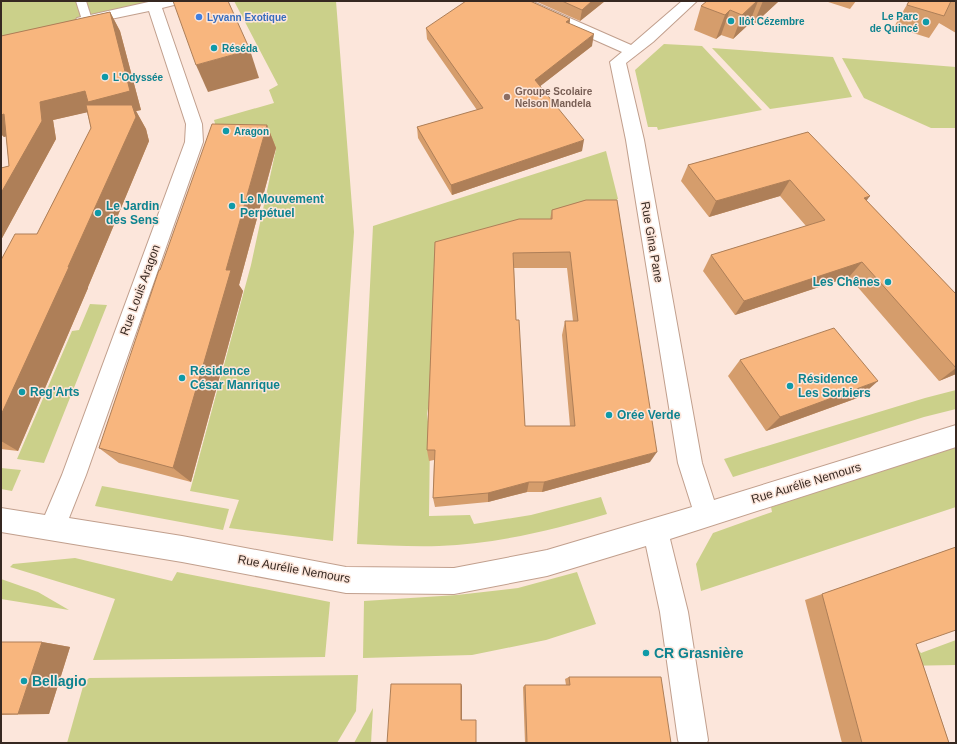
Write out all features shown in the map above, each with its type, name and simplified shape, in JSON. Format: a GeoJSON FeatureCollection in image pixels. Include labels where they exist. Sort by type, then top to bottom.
{"type":"FeatureCollection","features":[{"type":"Feature","properties":{"kind":"street"},"geometry":{"type":"LineString","coordinates":[[519,1],[633,51]]}},
{"type":"Feature","properties":{"kind":"street","name":"Rue Gina Pane"},"geometry":{"type":"LineString","coordinates":[[690,1],[633,51],[618,62],[635,140],[690,463],[707,514]]}},
{"type":"Feature","properties":{"kind":"street"},"geometry":{"type":"LineString","coordinates":[[66,25],[163,3]]}},
{"type":"Feature","properties":{"kind":"street","name":"Rue Louis Aragon"},"geometry":{"type":"LineString","coordinates":[[52,528],[76,468],[194,142],[194,124],[163,3]]}},
{"type":"Feature","properties":{"kind":"street","name":"Rue Aurélie Nemours"},"geometry":{"type":"LineString","coordinates":[[1,520],[182,550],[346,580],[454,581],[534,566],[655,531],[956,436]]}},
{"type":"Feature","properties":{"kind":"street"},"geometry":{"type":"LineString","coordinates":[[655,531],[674,612],[693,740]]}},
{"type":"Feature","properties":{"kind":"lane"},"geometry":{"type":"LineString","coordinates":[[80,1],[87,20]]}},
{"type":"Feature","properties":{"kind":"green space"},"geometry":{"type":"Polygon","coordinates":[[[1,1],[179,1],[1,44],[1,1]]]}},
{"type":"Feature","properties":{"kind":"green space"},"geometry":{"type":"Polygon","coordinates":[[[234,1],[336,1],[354,232],[333,541],[229,528],[239,500],[190,491],[251,265],[276,149],[222,148],[214,120],[274,103],[269,90],[278,85],[234,1]]]}},
{"type":"Feature","properties":{"kind":"green space"},"geometry":{"type":"Polygon","coordinates":[[[664,44],[702,46],[762,110],[658,130],[657,127],[648,127],[635,70],[664,44]]]}},
{"type":"Feature","properties":{"kind":"green space"},"geometry":{"type":"Polygon","coordinates":[[[712,48],[833,57],[852,97],[770,109],[712,48]]]}},
{"type":"Feature","properties":{"kind":"green space"},"geometry":{"type":"Polygon","coordinates":[[[842,58],[956,67],[956,128],[931,128],[864,98],[842,58]]]}},
{"type":"Feature","properties":{"kind":"green space"},"geometry":{"type":"Polygon","coordinates":[[[606,151],[618,199],[583,217],[436,258],[430,398],[427,414],[430,438],[429,516],[470,515],[474,524],[531,515],[601,497],[607,514],[545,531],[460,545],[398,546],[357,544],[373,226],[606,151]]]}},
{"type":"Feature","properties":{"kind":"green space"},"geometry":{"type":"Polygon","coordinates":[[[90,304],[107,305],[44,463],[17,459],[72,331],[79,330],[90,304]]]}},
{"type":"Feature","properties":{"kind":"green space"},"geometry":{"type":"Polygon","coordinates":[[[956,390],[956,409],[924,417],[733,477],[724,459],[925,398],[956,390]]]}},
{"type":"Feature","properties":{"kind":"green space"},"geometry":{"type":"Polygon","coordinates":[[[956,447],[956,507],[701,591],[696,564],[713,533],[772,512],[771,507],[956,447]]]}},
{"type":"Feature","properties":{"kind":"green space"},"geometry":{"type":"Polygon","coordinates":[[[1,468],[21,470],[12,491],[1,489],[1,468]]]}},
{"type":"Feature","properties":{"kind":"green space"},"geometry":{"type":"Polygon","coordinates":[[[102,486],[229,509],[223,530],[95,506],[102,486]]]}},
{"type":"Feature","properties":{"kind":"green space"},"geometry":{"type":"Polygon","coordinates":[[[75,558],[172,581],[177,572],[330,602],[325,657],[93,660],[115,599],[10,567],[13,564],[75,558]]]}},
{"type":"Feature","properties":{"kind":"green space"},"geometry":{"type":"Polygon","coordinates":[[[577,572],[596,624],[546,640],[472,655],[363,658],[364,601],[457,595],[518,588],[577,572]]]}},
{"type":"Feature","properties":{"kind":"green space"},"geometry":{"type":"Polygon","coordinates":[[[1,579],[38,592],[69,610],[1,599],[1,579]]]}},
{"type":"Feature","properties":{"kind":"green space"},"geometry":{"type":"Polygon","coordinates":[[[956,640],[956,665],[900,666],[912,642],[921,653],[956,640]]]}},
{"type":"Feature","properties":{"kind":"green space"},"geometry":{"type":"Polygon","coordinates":[[[358,675],[356,711],[337,743],[67,743],[84,683],[89,678],[358,675]]]}},
{"type":"Feature","properties":{"kind":"green space"},"geometry":{"type":"Polygon","coordinates":[[[373,708],[371,743],[354,743],[373,708]]]}},
{"type":"Feature","properties":{"kind":"building","name":"Réséda"},"geometry":{"type":"Polygon","coordinates":[[[173,1],[228,1],[250,50],[196,65],[173,1]]]}},
{"type":"Feature","properties":{"kind":"building","name":"Groupe Scolaire Nelson Mandela"},"geometry":{"type":"Polygon","coordinates":[[[466,1],[530,1],[570,19],[566,22],[594,34],[535,80],[584,140],[451,185],[417,127],[483,108],[426,28],[466,1]]]}},
{"type":"Feature","properties":{"kind":"building"},"geometry":{"type":"Polygon","coordinates":[[[562,1],[592,1],[582,10],[562,1]]]}},
{"type":"Feature","properties":{"kind":"building"},"geometry":{"type":"Polygon","coordinates":[[[707,1],[757,1],[742,15],[730,10],[725,15],[701,6],[707,1]]]}},
{"type":"Feature","properties":{"kind":"building"},"geometry":{"type":"Polygon","coordinates":[[[909,1],[951,1],[944,16],[907,5],[909,1]]]}},
{"type":"Feature","properties":{"kind":"building"},"geometry":{"type":"Polygon","coordinates":[[[110,12],[130,91],[88,102],[85,91],[40,102],[42,121],[1,193],[1,168],[9,166],[4,114],[1,115],[1,36],[110,12]]]}},
{"type":"Feature","properties":{"kind":"building"},"geometry":{"type":"Polygon","coordinates":[[[86,105],[132,105],[136,117],[1,415],[1,260],[15,234],[37,234],[91,128],[86,105]]]}},
{"type":"Feature","properties":{"kind":"building"},"geometry":{"type":"Polygon","coordinates":[[[212,124],[267,125],[226,270],[231,270],[173,468],[99,448],[159,270],[212,124]]]}},
{"type":"Feature","properties":{"kind":"building"},"geometry":{"type":"Polygon","coordinates":[[[808,132],[870,196],[864,198],[956,294],[956,368],[862,262],[744,301],[711,255],[825,220],[790,180],[716,201],[688,165],[808,132]]]}},
{"type":"Feature","properties":{"kind":"building"},"geometry":{"type":"Polygon","coordinates":[[[586,200],[617,200],[657,452],[544,482],[529,482],[488,493],[433,498],[435,450],[427,450],[435,242],[519,219],[552,219],[552,210],[586,200]],[[570,252],[513,253],[516,320],[519,320],[525,426],[575,426],[565,321],[578,321],[570,252]]]}},
{"type":"Feature","properties":{"kind":"building","name":"Résidence Les Sorbiers"},"geometry":{"type":"Polygon","coordinates":[[[834,328],[878,381],[780,417],[740,360],[834,328]]]}},
{"type":"Feature","properties":{"kind":"building"},"geometry":{"type":"Polygon","coordinates":[[[956,547],[956,630],[916,644],[949,743],[862,743],[822,594],[956,547]]]}},
{"type":"Feature","properties":{"kind":"building","name":"Bellagio"},"geometry":{"type":"Polygon","coordinates":[[[1,642],[42,642],[18,714],[1,714],[1,642]]]}},
{"type":"Feature","properties":{"kind":"building"},"geometry":{"type":"Polygon","coordinates":[[[569,677],[661,677],[671,743],[527,743],[525,685],[570,685],[569,677]]]}},
{"type":"Feature","properties":{"kind":"building"},"geometry":{"type":"Polygon","coordinates":[[[391,684],[461,684],[461,720],[476,720],[476,743],[387,743],[391,684]]]}},
{"type":"Feature","properties":{"kind":"place","name":"Lyvann Exotique"},"geometry":{"type":"Point","coordinates":[199,17]}},
{"type":"Feature","properties":{"kind":"place","name":"Ilôt Cézembre"},"geometry":{"type":"Point","coordinates":[731,21]}},
{"type":"Feature","properties":{"kind":"place","name":"Le Parc de Quincé"},"geometry":{"type":"Point","coordinates":[926,22]}},
{"type":"Feature","properties":{"kind":"place","name":"Réséda"},"geometry":{"type":"Point","coordinates":[214,48]}},
{"type":"Feature","properties":{"kind":"place","name":"L'Odyssée"},"geometry":{"type":"Point","coordinates":[105,77]}},
{"type":"Feature","properties":{"kind":"place","name":"Groupe Scolaire Nelson Mandela"},"geometry":{"type":"Point","coordinates":[507,97]}},
{"type":"Feature","properties":{"kind":"place","name":"Aragon"},"geometry":{"type":"Point","coordinates":[226,131]}},
{"type":"Feature","properties":{"kind":"place","name":"Le Mouvement Perpétuel"},"geometry":{"type":"Point","coordinates":[232,206]}},
{"type":"Feature","properties":{"kind":"place","name":"Le Jardin des Sens"},"geometry":{"type":"Point","coordinates":[98,213]}},
{"type":"Feature","properties":{"kind":"place","name":"Les Chênes"},"geometry":{"type":"Point","coordinates":[888,282]}},
{"type":"Feature","properties":{"kind":"place","name":"Résidence César Manrique"},"geometry":{"type":"Point","coordinates":[182,378]}},
{"type":"Feature","properties":{"kind":"place","name":"Résidence Les Sorbiers"},"geometry":{"type":"Point","coordinates":[790,386]}},
{"type":"Feature","properties":{"kind":"place","name":"Reg'Arts"},"geometry":{"type":"Point","coordinates":[22,392]}},
{"type":"Feature","properties":{"kind":"place","name":"Orée Verde"},"geometry":{"type":"Point","coordinates":[609,415]}},
{"type":"Feature","properties":{"kind":"place","name":"CR Grasnière"},"geometry":{"type":"Point","coordinates":[646,653]}},
{"type":"Feature","properties":{"kind":"place","name":"Bellagio"},"geometry":{"type":"Point","coordinates":[24,681]}}]}
